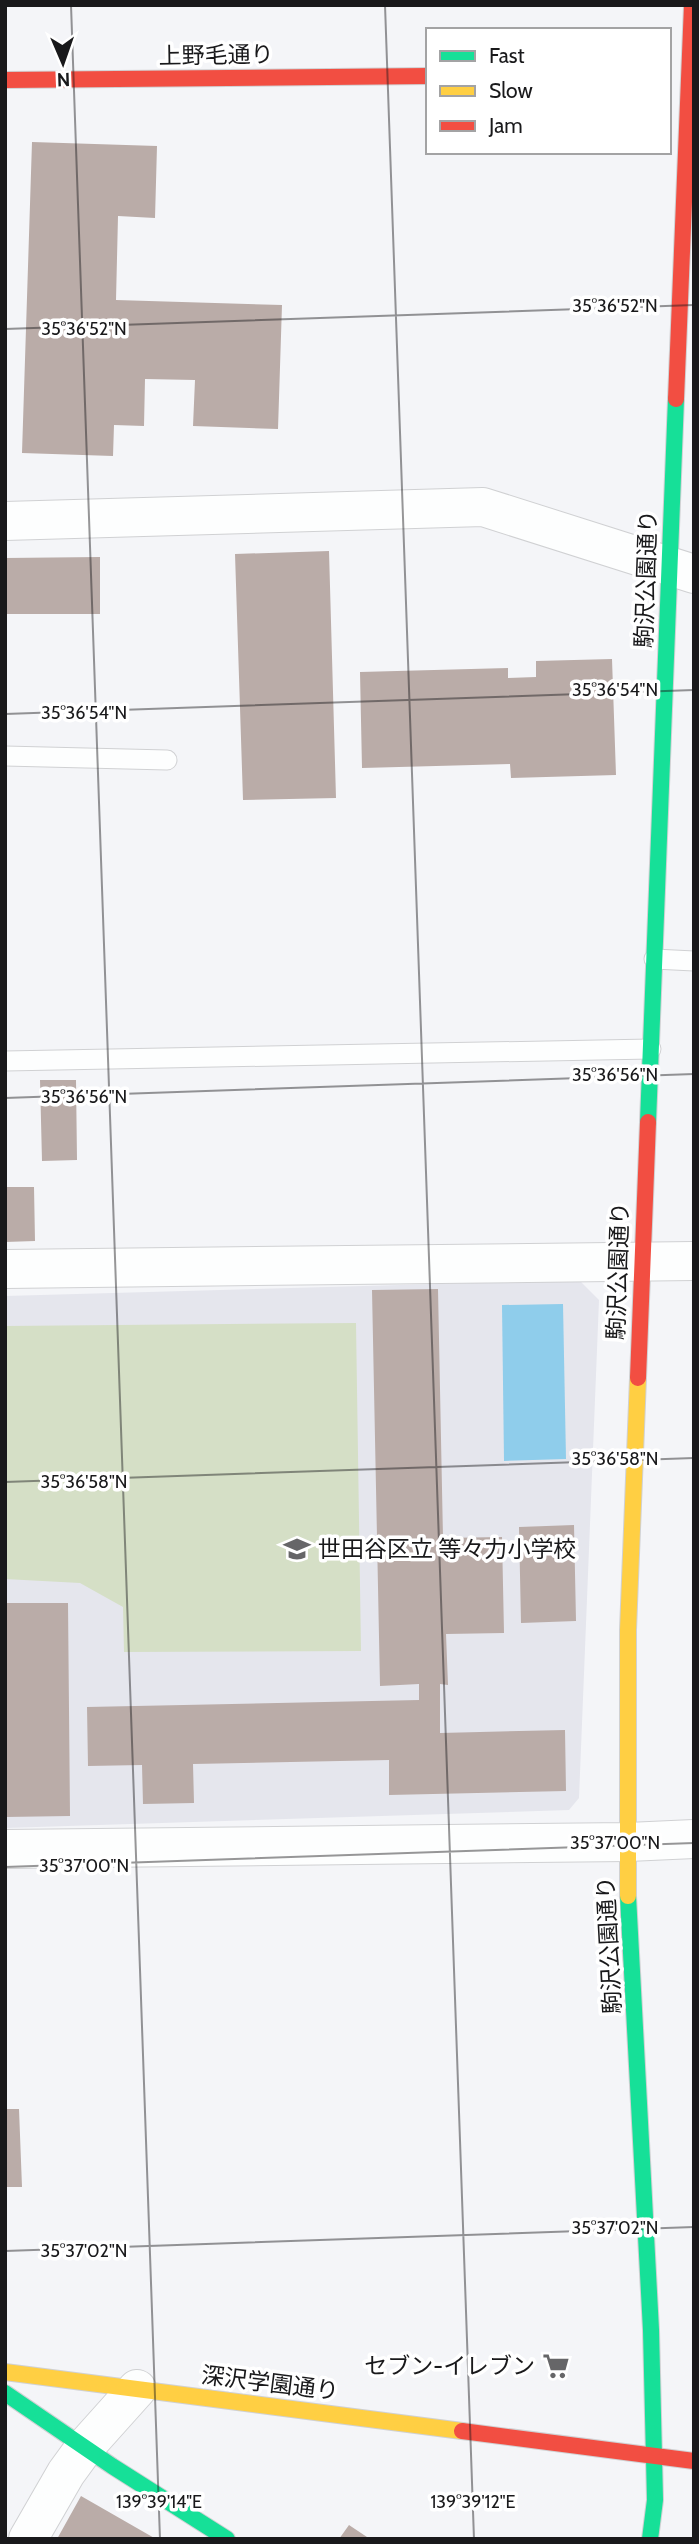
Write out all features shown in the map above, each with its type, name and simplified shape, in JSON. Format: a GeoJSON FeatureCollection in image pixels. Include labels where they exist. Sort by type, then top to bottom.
{"type":"FeatureCollection","features":[{"type":"Feature","properties":{"kind":"street","name":"駒沢公園通り"},"geometry":{"type":"LineString","coordinates":[[650,2539],[654,2500],[651,2330],[627,1886],[628,1630],[654,959],[682,570],[692,5]]}},
{"type":"Feature","properties":{"kind":"street"},"geometry":{"type":"LineString","coordinates":[[671,74],[692,74]]}},
{"type":"Feature","properties":{"kind":"street","name":"上野毛通り"},"geometry":{"type":"LineString","coordinates":[[5,80],[426,76]]}},
{"type":"Feature","properties":{"kind":"street"},"geometry":{"type":"LineString","coordinates":[[5,521],[483,507],[682,570]]}},
{"type":"Feature","properties":{"kind":"street"},"geometry":{"type":"LineString","coordinates":[[5,1269],[694,1261]]}},
{"type":"Feature","properties":{"kind":"street"},"geometry":{"type":"LineString","coordinates":[[5,1849],[694,1839]]}},
{"type":"Feature","properties":{"kind":"street","name":"深沢学園通り"},"geometry":{"type":"LineString","coordinates":[[5,2371],[694,2460]]}},
{"type":"Feature","properties":{"kind":"street"},"geometry":{"type":"LineString","coordinates":[[27,2539],[66,2473],[85,2447],[137,2389]]}},
{"type":"Feature","properties":{"kind":"street"},"geometry":{"type":"LineString","coordinates":[[5,2393],[227,2539]]}},
{"type":"Feature","properties":{"kind":"lane"},"geometry":{"type":"LineString","coordinates":[[5,756],[167,760]]}},
{"type":"Feature","properties":{"kind":"lane"},"geometry":{"type":"LineString","coordinates":[[654,959],[694,961]]}},
{"type":"Feature","properties":{"kind":"lane"},"geometry":{"type":"LineString","coordinates":[[5,1061],[651,1049]]}},
{"type":"Feature","properties":{"kind":"shaded area","name":"世田谷区立 等々力小学校"},"geometry":{"type":"Polygon","coordinates":[[[579,1280],[599,1300],[579,1798],[569,1810],[5,1828],[5,1296],[579,1280]]]}},
{"type":"Feature","properties":{"kind":"green space"},"geometry":{"type":"Polygon","coordinates":[[[356,1323],[361,1651],[124,1652],[123,1607],[80,1583],[5,1579],[5,1326],[356,1323]]]}},
{"type":"Feature","properties":{"kind":"water"},"geometry":{"type":"Polygon","coordinates":[[[563,1304],[566,1459],[504,1461],[502,1305],[563,1304]]]}},
{"type":"Feature","properties":{"kind":"building"},"geometry":{"type":"Polygon","coordinates":[[[32,142],[157,146],[155,218],[118,216],[116,300],[282,305],[278,429],[193,426],[195,380],[145,379],[144,426],[114,425],[113,456],[22,453],[32,142]]]}},
{"type":"Feature","properties":{"kind":"building"},"geometry":{"type":"Polygon","coordinates":[[[329,551],[336,798],[243,800],[235,554],[329,551]]]}},
{"type":"Feature","properties":{"kind":"building"},"geometry":{"type":"Polygon","coordinates":[[[100,557],[100,614],[5,614],[5,558],[100,557]]]}},
{"type":"Feature","properties":{"kind":"building"},"geometry":{"type":"Polygon","coordinates":[[[612,659],[616,775],[511,778],[510,764],[362,768],[360,672],[508,668],[508,678],[536,677],[536,661],[612,659]]]}},
{"type":"Feature","properties":{"kind":"building"},"geometry":{"type":"Polygon","coordinates":[[[40,1080],[76,1080],[77,1160],[42,1161],[40,1080]]]}},
{"type":"Feature","properties":{"kind":"building"},"geometry":{"type":"Polygon","coordinates":[[[5,1187],[34,1187],[35,1241],[5,1242],[5,1187]]]}},
{"type":"Feature","properties":{"kind":"building"},"geometry":{"type":"Polygon","coordinates":[[[438,1289],[443,1538],[502,1537],[504,1633],[446,1634],[448,1685],[440,1684],[440,1733],[565,1730],[566,1791],[389,1795],[389,1760],[193,1764],[194,1803],[143,1804],[142,1765],[88,1766],[87,1707],[419,1700],[419,1684],[380,1686],[372,1290],[438,1289]]]}},
{"type":"Feature","properties":{"kind":"building"},"geometry":{"type":"Polygon","coordinates":[[[574,1525],[576,1621],[521,1623],[519,1527],[574,1525]]]}},
{"type":"Feature","properties":{"kind":"building"},"geometry":{"type":"Polygon","coordinates":[[[5,1603],[68,1603],[70,1816],[5,1817],[5,1603]]]}},
{"type":"Feature","properties":{"kind":"building"},"geometry":{"type":"Polygon","coordinates":[[[5,2109],[19,2109],[22,2187],[5,2187],[5,2109]]]}},
{"type":"Feature","properties":{"kind":"building"},"geometry":{"type":"Polygon","coordinates":[[[81,2496],[156,2539],[57,2539],[81,2496]]]}},
{"type":"Feature","properties":{"kind":"building"},"geometry":{"type":"Polygon","coordinates":[[[349,2525],[370,2539],[339,2539],[349,2525]]]}},
{"type":"Feature","properties":{"kind":"traffic: fast"},"geometry":{"type":"LineString","coordinates":[[648,1122],[676,399]]}},
{"type":"Feature","properties":{"kind":"traffic: fast"},"geometry":{"type":"LineString","coordinates":[[628,1896],[651,2330],[655,2500],[650,2539]]}},
{"type":"Feature","properties":{"kind":"traffic: fast"},"geometry":{"type":"LineString","coordinates":[[5,2393],[112,2466],[227,2539]]}},
{"type":"Feature","properties":{"kind":"traffic: slow"},"geometry":{"type":"LineString","coordinates":[[628,1896],[628,1630],[638,1378]]}},
{"type":"Feature","properties":{"kind":"traffic: slow"},"geometry":{"type":"LineString","coordinates":[[5,2372],[462,2431]]}},
{"type":"Feature","properties":{"kind":"traffic: jam"},"geometry":{"type":"LineString","coordinates":[[676,399],[692,5]]}},
{"type":"Feature","properties":{"kind":"traffic: jam"},"geometry":{"type":"LineString","coordinates":[[5,80],[426,76]]}},
{"type":"Feature","properties":{"kind":"traffic: jam"},"geometry":{"type":"LineString","coordinates":[[638,1378],[648,1122]]}},
{"type":"Feature","properties":{"kind":"traffic: jam"},"geometry":{"type":"LineString","coordinates":[[462,2431],[694,2461]]}},
{"type":"Feature","properties":{"kind":"place","name":"世田谷区立 等々力小学校"},"geometry":{"type":"Point","coordinates":[297,1549]}},
{"type":"Feature","properties":{"kind":"place","name":"セブン-イレブン"},"geometry":{"type":"Point","coordinates":[556,2366]}}]}
